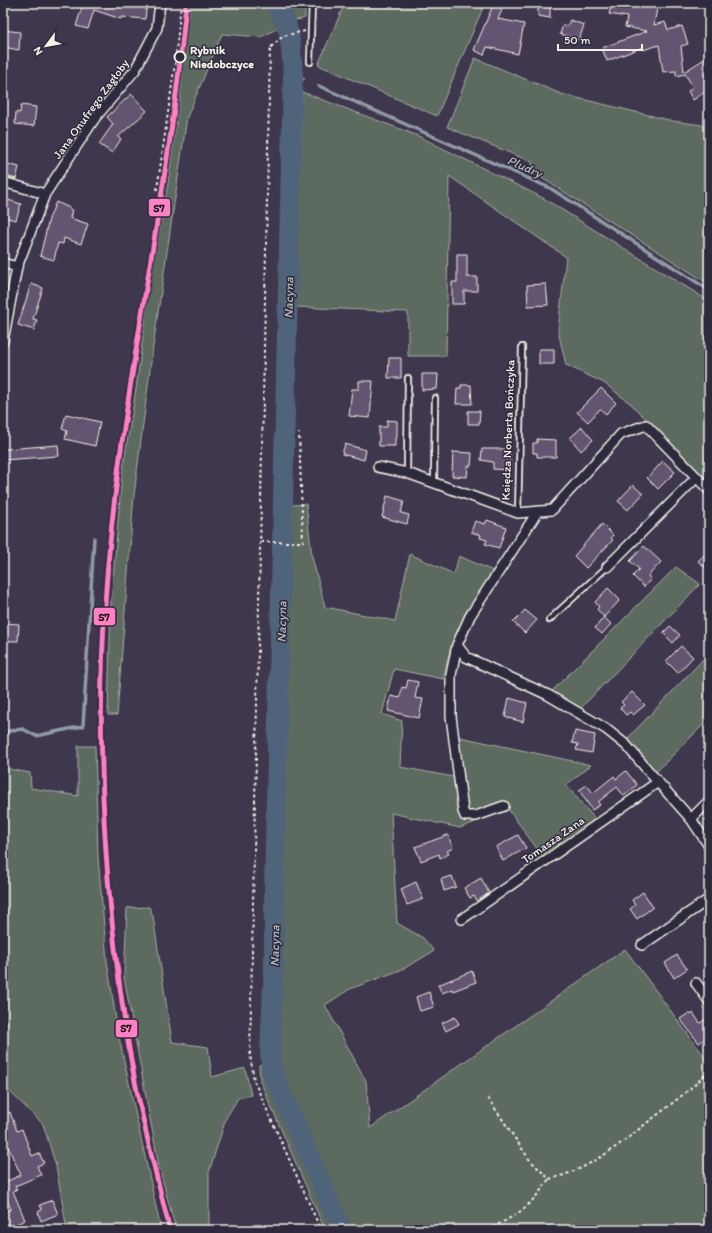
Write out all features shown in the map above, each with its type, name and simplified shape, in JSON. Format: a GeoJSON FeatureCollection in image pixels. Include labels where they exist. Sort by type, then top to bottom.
{"type":"FeatureCollection","features":[{"type":"Feature","properties":{"kind":"street","name":"Jana Onufrego Zagłoby"},"geometry":{"type":"LineString","coordinates":[[3,339],[17,266],[45,194],[95,118],[135,70],[157,28],[160,3]]}},
{"type":"Feature","properties":{"kind":"street"},"geometry":{"type":"LineString","coordinates":[[3,182],[45,194]]}},
{"type":"Feature","properties":{"kind":"street"},"geometry":{"type":"LineString","coordinates":[[3,263],[17,266]]}},
{"type":"Feature","properties":{"kind":"street","name":"Księdza Norberta Bończyka"},"geometry":{"type":"LineString","coordinates":[[378,467],[407,472],[518,513],[552,510],[621,434],[646,425],[709,490]]}},
{"type":"Feature","properties":{"kind":"street"},"geometry":{"type":"LineString","coordinates":[[607,567],[696,477]]}},
{"type":"Feature","properties":{"kind":"street"},"geometry":{"type":"LineString","coordinates":[[504,806],[476,816],[465,816],[463,811],[450,716],[451,675],[457,645],[470,616],[538,511]]}},
{"type":"Feature","properties":{"kind":"street"},"geometry":{"type":"LineString","coordinates":[[457,645],[466,657],[548,695],[606,729],[626,745],[691,819],[709,846]]}},
{"type":"Feature","properties":{"kind":"street","name":"Tomasza Zana"},"geometry":{"type":"LineString","coordinates":[[462,919],[658,782]]}},
{"type":"Feature","properties":{"kind":"street"},"geometry":{"type":"LineString","coordinates":[[691,819],[709,802]]}},
{"type":"Feature","properties":{"kind":"street"},"geometry":{"type":"LineString","coordinates":[[642,945],[709,899]]}},
{"type":"Feature","properties":{"kind":"street"},"geometry":{"type":"LineString","coordinates":[[696,983],[709,1001]]}},
{"type":"Feature","properties":{"kind":"lane"},"geometry":{"type":"LineString","coordinates":[[310,62],[312,3]]}},
{"type":"Feature","properties":{"kind":"lane","name":"Księdza Norberta Bończyka"},"geometry":{"type":"LineString","coordinates":[[518,513],[522,347]]}},
{"type":"Feature","properties":{"kind":"lane"},"geometry":{"type":"LineString","coordinates":[[407,472],[408,378]]}},
{"type":"Feature","properties":{"kind":"lane"},"geometry":{"type":"LineString","coordinates":[[434,483],[435,398]]}},
{"type":"Feature","properties":{"kind":"lane"},"geometry":{"type":"LineString","coordinates":[[548,620],[607,567]]}},
{"type":"Feature","properties":{"kind":"path"},"geometry":{"type":"LineString","coordinates":[[157,190],[175,64],[181,3]]}},
{"type":"Feature","properties":{"kind":"path"},"geometry":{"type":"LineString","coordinates":[[295,32],[283,36],[270,48],[250,1054],[254,1080],[321,1230]]}},
{"type":"Feature","properties":{"kind":"path"},"geometry":{"type":"LineString","coordinates":[[261,542],[303,542],[299,434]]}},
{"type":"Feature","properties":{"kind":"path"},"geometry":{"type":"LineString","coordinates":[[487,1230],[517,1215],[535,1199],[549,1179],[561,1176],[608,1154],[689,1091],[709,1072]]}},
{"type":"Feature","properties":{"kind":"path"},"geometry":{"type":"LineString","coordinates":[[488,1098],[529,1159],[549,1179]]}},
{"type":"Feature","properties":{"kind":"green space"},"geometry":{"type":"Polygon","coordinates":[[[190,3],[267,3],[273,10],[280,27],[261,37],[222,34],[187,117],[153,346],[134,495],[117,715],[108,715],[111,603],[122,474],[136,389],[149,290],[168,183],[180,96],[190,3]]]}},
{"type":"Feature","properties":{"kind":"green space"},"geometry":{"type":"Polygon","coordinates":[[[280,3],[305,3],[305,18],[292,21],[280,3]]]}},
{"type":"Feature","properties":{"kind":"green space"},"geometry":{"type":"Polygon","coordinates":[[[345,3],[485,3],[437,116],[318,65],[345,3]]]}},
{"type":"Feature","properties":{"kind":"green space"},"geometry":{"type":"Polygon","coordinates":[[[475,58],[561,94],[673,121],[702,125],[709,132],[709,284],[534,173],[532,162],[447,127],[475,58]]]}},
{"type":"Feature","properties":{"kind":"green space"},"geometry":{"type":"Polygon","coordinates":[[[302,92],[416,135],[543,198],[709,301],[709,483],[631,404],[604,383],[566,365],[558,331],[566,257],[449,176],[446,356],[408,356],[408,312],[296,307],[302,92]]]}},
{"type":"Feature","properties":{"kind":"green space"},"geometry":{"type":"Polygon","coordinates":[[[306,504],[312,557],[325,607],[395,621],[410,554],[454,574],[459,556],[493,571],[450,650],[443,679],[394,669],[382,714],[402,721],[400,767],[459,778],[460,737],[591,765],[566,785],[596,820],[543,857],[508,809],[460,828],[391,813],[397,923],[423,938],[434,951],[403,969],[350,989],[325,1005],[366,1081],[370,1128],[625,949],[707,1060],[709,1058],[709,1230],[347,1230],[277,1074],[274,1031],[292,505],[306,504]]]}},
{"type":"Feature","properties":{"kind":"green space"},"geometry":{"type":"Polygon","coordinates":[[[676,567],[700,584],[579,710],[551,692],[676,567]]]}},
{"type":"Feature","properties":{"kind":"green space"},"geometry":{"type":"Polygon","coordinates":[[[709,653],[709,719],[656,772],[626,740],[709,653]]]}},
{"type":"Feature","properties":{"kind":"green space"},"geometry":{"type":"Polygon","coordinates":[[[78,746],[95,746],[98,857],[107,961],[118,1033],[161,1230],[67,1230],[56,1166],[43,1124],[6,1088],[7,1065],[3,1020],[3,768],[30,773],[31,788],[78,796],[78,746]]]}},
{"type":"Feature","properties":{"kind":"green space"},"geometry":{"type":"Polygon","coordinates":[[[149,907],[153,916],[172,1042],[208,1047],[212,1077],[245,1068],[251,1095],[238,1098],[226,1118],[209,1172],[209,1229],[176,1230],[159,1167],[124,977],[127,908],[149,907]]]}},
{"type":"Feature","properties":{"kind":"green space"},"geometry":{"type":"Polygon","coordinates":[[[266,1062],[268,1073],[338,1230],[325,1230],[260,1081],[259,1065],[266,1062]]]}},
{"type":"Feature","properties":{"kind":"building"},"geometry":{"type":"Polygon","coordinates":[[[77,3],[147,3],[145,19],[122,17],[121,19],[94,10],[88,29],[76,26],[82,7],[77,6],[77,3]]]}},
{"type":"Feature","properties":{"kind":"building"},"geometry":{"type":"Polygon","coordinates":[[[494,3],[505,3],[498,19],[524,24],[518,54],[487,47],[484,55],[474,50],[494,3]]]}},
{"type":"Feature","properties":{"kind":"building"},"geometry":{"type":"Polygon","coordinates":[[[612,3],[658,3],[654,25],[665,22],[668,30],[682,26],[688,44],[681,46],[684,72],[709,56],[709,78],[705,81],[709,89],[693,100],[688,91],[693,87],[685,74],[676,76],[676,71],[663,72],[659,45],[643,50],[643,47],[607,61],[602,48],[647,31],[625,27],[627,17],[609,14],[612,3]]]}},
{"type":"Feature","properties":{"kind":"building"},"geometry":{"type":"Polygon","coordinates":[[[538,6],[550,6],[550,18],[538,16],[538,6]]]}},
{"type":"Feature","properties":{"kind":"building"},"geometry":{"type":"Polygon","coordinates":[[[570,20],[584,25],[579,40],[560,34],[563,25],[567,27],[570,20]]]}},
{"type":"Feature","properties":{"kind":"building"},"geometry":{"type":"Polygon","coordinates":[[[3,30],[20,32],[19,50],[3,47],[3,30]]]}},
{"type":"Feature","properties":{"kind":"building"},"geometry":{"type":"Polygon","coordinates":[[[131,94],[147,111],[118,137],[121,139],[112,153],[99,144],[113,124],[107,117],[131,94]]]}},
{"type":"Feature","properties":{"kind":"building"},"geometry":{"type":"Polygon","coordinates":[[[21,105],[36,107],[34,126],[15,124],[16,112],[20,113],[21,105]]]}},
{"type":"Feature","properties":{"kind":"building"},"geometry":{"type":"Polygon","coordinates":[[[3,163],[19,167],[16,179],[3,175],[3,163]]]}},
{"type":"Feature","properties":{"kind":"building"},"geometry":{"type":"Polygon","coordinates":[[[5,199],[21,204],[16,220],[3,217],[5,199]]]}},
{"type":"Feature","properties":{"kind":"building"},"geometry":{"type":"Polygon","coordinates":[[[56,202],[72,210],[70,218],[88,224],[81,244],[64,238],[63,244],[58,243],[54,260],[40,256],[49,219],[56,202]]]}},
{"type":"Feature","properties":{"kind":"building"},"geometry":{"type":"Polygon","coordinates":[[[457,254],[467,254],[467,277],[477,277],[477,291],[464,291],[464,304],[452,304],[452,282],[457,282],[457,254]]]}},
{"type":"Feature","properties":{"kind":"building"},"geometry":{"type":"Polygon","coordinates":[[[31,284],[43,288],[33,319],[37,320],[34,330],[18,325],[31,284]]]}},
{"type":"Feature","properties":{"kind":"building"},"geometry":{"type":"Polygon","coordinates":[[[546,284],[548,305],[528,306],[527,285],[546,284]]]}},
{"type":"Feature","properties":{"kind":"building"},"geometry":{"type":"Polygon","coordinates":[[[539,349],[554,349],[554,364],[539,364],[539,349]]]}},
{"type":"Feature","properties":{"kind":"building"},"geometry":{"type":"Polygon","coordinates":[[[389,358],[401,358],[401,378],[388,378],[389,358]]]}},
{"type":"Feature","properties":{"kind":"building"},"geometry":{"type":"Polygon","coordinates":[[[422,374],[438,374],[437,389],[422,390],[422,374]]]}},
{"type":"Feature","properties":{"kind":"building"},"geometry":{"type":"Polygon","coordinates":[[[359,381],[373,381],[370,418],[349,416],[352,389],[359,389],[359,381]]]}},
{"type":"Feature","properties":{"kind":"building"},"geometry":{"type":"Polygon","coordinates":[[[461,385],[471,385],[472,404],[456,404],[457,388],[461,388],[461,385]]]}},
{"type":"Feature","properties":{"kind":"building"},"geometry":{"type":"Polygon","coordinates":[[[601,388],[616,403],[606,414],[600,409],[588,422],[577,412],[601,388]]]}},
{"type":"Feature","properties":{"kind":"building"},"geometry":{"type":"Polygon","coordinates":[[[468,411],[480,411],[479,424],[468,424],[468,411]]]}},
{"type":"Feature","properties":{"kind":"building"},"geometry":{"type":"Polygon","coordinates":[[[66,414],[100,422],[95,446],[65,439],[67,431],[62,429],[66,414]]]}},
{"type":"Feature","properties":{"kind":"building"},"geometry":{"type":"Polygon","coordinates":[[[387,420],[397,421],[397,438],[395,438],[395,446],[379,446],[379,427],[387,427],[387,420]]]}},
{"type":"Feature","properties":{"kind":"building"},"geometry":{"type":"Polygon","coordinates":[[[582,427],[593,440],[581,451],[570,438],[582,427]]]}},
{"type":"Feature","properties":{"kind":"building"},"geometry":{"type":"Polygon","coordinates":[[[537,439],[556,440],[556,457],[537,457],[537,453],[533,453],[533,443],[537,443],[537,439]]]}},
{"type":"Feature","properties":{"kind":"building"},"geometry":{"type":"Polygon","coordinates":[[[345,444],[366,450],[364,460],[342,454],[345,444]]]}},
{"type":"Feature","properties":{"kind":"building"},"geometry":{"type":"Polygon","coordinates":[[[58,445],[59,456],[3,460],[5,449],[58,445]]]}},
{"type":"Feature","properties":{"kind":"building"},"geometry":{"type":"Polygon","coordinates":[[[482,449],[504,449],[504,452],[510,452],[510,470],[493,469],[493,462],[481,460],[482,449]]]}},
{"type":"Feature","properties":{"kind":"building"},"geometry":{"type":"Polygon","coordinates":[[[453,452],[472,453],[471,466],[468,466],[467,477],[452,476],[453,452]]]}},
{"type":"Feature","properties":{"kind":"building"},"geometry":{"type":"Polygon","coordinates":[[[663,461],[675,472],[658,489],[647,478],[663,461]]]}},
{"type":"Feature","properties":{"kind":"building"},"geometry":{"type":"Polygon","coordinates":[[[633,485],[643,494],[628,510],[618,501],[633,485]]]}},
{"type":"Feature","properties":{"kind":"building"},"geometry":{"type":"Polygon","coordinates":[[[387,496],[404,501],[401,513],[409,515],[407,524],[382,517],[387,496]]]}},
{"type":"Feature","properties":{"kind":"building"},"geometry":{"type":"Polygon","coordinates":[[[487,520],[506,527],[499,548],[485,544],[487,540],[480,538],[481,535],[471,532],[475,521],[485,524],[487,520]]]}},
{"type":"Feature","properties":{"kind":"building"},"geometry":{"type":"Polygon","coordinates":[[[602,524],[613,535],[611,538],[613,540],[586,568],[574,556],[602,524]]]}},
{"type":"Feature","properties":{"kind":"building"},"geometry":{"type":"Polygon","coordinates":[[[644,546],[661,562],[648,576],[651,579],[644,587],[633,576],[639,569],[630,561],[644,546]]]}},
{"type":"Feature","properties":{"kind":"building"},"geometry":{"type":"Polygon","coordinates":[[[709,550],[709,571],[698,561],[709,550]]]}},
{"type":"Feature","properties":{"kind":"building"},"geometry":{"type":"Polygon","coordinates":[[[608,588],[620,600],[604,617],[597,609],[599,607],[595,602],[608,588]]]}},
{"type":"Feature","properties":{"kind":"building"},"geometry":{"type":"Polygon","coordinates":[[[525,610],[537,620],[525,633],[513,622],[525,610]]]}},
{"type":"Feature","properties":{"kind":"building"},"geometry":{"type":"Polygon","coordinates":[[[604,617],[611,624],[602,634],[595,628],[604,617]]]}},
{"type":"Feature","properties":{"kind":"building"},"geometry":{"type":"Polygon","coordinates":[[[5,623],[19,624],[18,641],[5,641],[5,623]]]}},
{"type":"Feature","properties":{"kind":"building"},"geometry":{"type":"Polygon","coordinates":[[[670,626],[680,635],[673,643],[663,633],[670,626]]]}},
{"type":"Feature","properties":{"kind":"building"},"geometry":{"type":"Polygon","coordinates":[[[681,646],[693,657],[678,673],[666,661],[681,646]]]}},
{"type":"Feature","properties":{"kind":"building"},"geometry":{"type":"Polygon","coordinates":[[[408,680],[418,682],[415,698],[423,699],[419,718],[388,711],[391,696],[400,698],[402,687],[406,688],[408,680]]]}},
{"type":"Feature","properties":{"kind":"building"},"geometry":{"type":"Polygon","coordinates":[[[632,692],[645,705],[633,715],[630,712],[626,715],[620,708],[624,705],[621,702],[632,692]]]}},
{"type":"Feature","properties":{"kind":"building"},"geometry":{"type":"Polygon","coordinates":[[[509,698],[527,703],[523,722],[505,717],[509,698]]]}},
{"type":"Feature","properties":{"kind":"building"},"geometry":{"type":"Polygon","coordinates":[[[575,731],[595,735],[592,753],[576,750],[578,744],[572,743],[575,731]]]}},
{"type":"Feature","properties":{"kind":"building"},"geometry":{"type":"Polygon","coordinates":[[[626,771],[637,785],[624,796],[617,787],[598,802],[600,805],[592,810],[579,790],[587,785],[593,793],[614,776],[616,779],[626,771]]]}},
{"type":"Feature","properties":{"kind":"building"},"geometry":{"type":"Polygon","coordinates":[[[448,835],[453,848],[447,851],[449,854],[440,858],[439,854],[421,861],[415,847],[448,835]]]}},
{"type":"Feature","properties":{"kind":"building"},"geometry":{"type":"Polygon","coordinates":[[[518,835],[526,848],[503,861],[496,847],[518,835]]]}},
{"type":"Feature","properties":{"kind":"building"},"geometry":{"type":"Polygon","coordinates":[[[452,876],[456,887],[444,891],[441,879],[452,876]]]}},
{"type":"Feature","properties":{"kind":"building"},"geometry":{"type":"Polygon","coordinates":[[[481,878],[489,893],[477,901],[474,896],[470,898],[464,888],[481,878]]]}},
{"type":"Feature","properties":{"kind":"building"},"geometry":{"type":"Polygon","coordinates":[[[416,882],[423,899],[407,905],[401,889],[416,882]]]}},
{"type":"Feature","properties":{"kind":"building"},"geometry":{"type":"Polygon","coordinates":[[[643,892],[653,907],[637,919],[630,909],[635,905],[632,900],[643,892]]]}},
{"type":"Feature","properties":{"kind":"building"},"geometry":{"type":"Polygon","coordinates":[[[677,955],[687,969],[674,978],[665,963],[677,955]]]}},
{"type":"Feature","properties":{"kind":"building"},"geometry":{"type":"Polygon","coordinates":[[[472,971],[476,982],[453,991],[452,989],[442,993],[438,985],[472,971]]]}},
{"type":"Feature","properties":{"kind":"building"},"geometry":{"type":"Polygon","coordinates":[[[429,992],[434,1007],[420,1011],[416,997],[429,992]]]}},
{"type":"Feature","properties":{"kind":"building"},"geometry":{"type":"Polygon","coordinates":[[[689,1013],[691,1015],[693,1013],[700,1023],[709,1017],[709,1036],[699,1043],[680,1019],[689,1013]]]}},
{"type":"Feature","properties":{"kind":"building"},"geometry":{"type":"Polygon","coordinates":[[[455,1017],[459,1024],[446,1031],[442,1023],[455,1017]]]}},
{"type":"Feature","properties":{"kind":"building"},"geometry":{"type":"Polygon","coordinates":[[[10,1112],[17,1131],[22,1129],[32,1156],[39,1153],[44,1163],[37,1166],[41,1175],[15,1186],[17,1189],[13,1191],[25,1220],[6,1229],[3,1222],[3,1212],[11,1209],[3,1192],[3,1183],[21,1175],[3,1136],[3,1115],[10,1112]]]}},
{"type":"Feature","properties":{"kind":"building"},"geometry":{"type":"Polygon","coordinates":[[[52,1200],[58,1214],[41,1221],[38,1212],[42,1210],[40,1205],[52,1200]]]}},
{"type":"Feature","properties":{"kind":"waterway","name":"Nacyna"},"geometry":{"type":"LineString","coordinates":[[274,3],[284,19],[290,37],[293,75],[274,888],[274,962],[270,1052],[272,1072],[342,1230]]}},
{"type":"Feature","properties":{"kind":"waterway","name":"Pludry"},"geometry":{"type":"LineString","coordinates":[[293,75],[303,79]]}},
{"type":"Feature","properties":{"kind":"waterway","name":"Pludry"},"geometry":{"type":"LineString","coordinates":[[319,86],[550,188],[709,290]]}},
{"type":"Feature","properties":{"kind":"waterway"},"geometry":{"type":"LineString","coordinates":[[277,412],[285,407]]}},
{"type":"Feature","properties":{"kind":"waterway"},"geometry":{"type":"LineString","coordinates":[[3,732],[23,729],[36,736],[83,726],[94,538]]}},
{"type":"Feature","properties":{"kind":"transit line","name":"S7"},"geometry":{"type":"LineString","coordinates":[[170,1230],[138,1094],[120,991],[113,934],[104,819],[101,704],[106,589],[113,515],[122,442],[168,150],[186,3]]}},
{"type":"Feature","properties":{"kind":"place","name":"Rybnik Niedobczyce"},"geometry":{"type":"Point","coordinates":[180,57]}}]}
